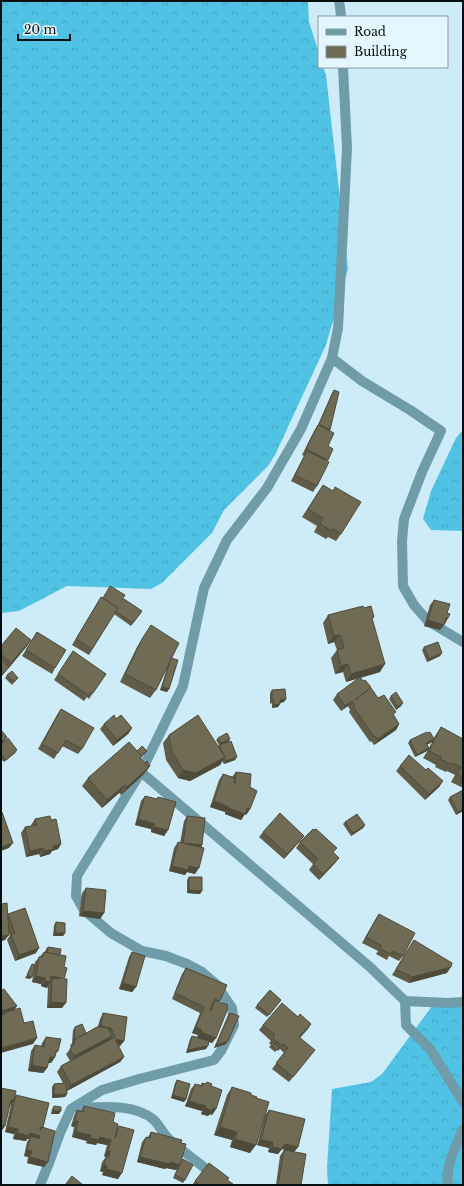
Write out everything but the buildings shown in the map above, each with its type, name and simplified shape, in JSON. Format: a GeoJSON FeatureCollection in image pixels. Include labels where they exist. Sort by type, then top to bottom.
{"type":"FeatureCollection","features":[{"type":"Feature","properties":{"kind":"street"},"geometry":{"type":"LineString","coordinates":[[339,1],[341,16]]}},
{"type":"Feature","properties":{"kind":"street"},"geometry":{"type":"LineString","coordinates":[[40,1185],[71,1109],[102,1090],[139,1078],[214,1060],[221,1051],[234,1025],[232,1008],[216,984],[202,972],[187,964],[166,956],[142,950],[111,933],[84,910],[76,896],[77,876],[141,772],[183,686],[204,588],[227,540],[267,488],[301,428],[332,358],[338,328],[347,148],[343,68]]}},
{"type":"Feature","properties":{"kind":"street"},"geometry":{"type":"LineString","coordinates":[[332,358],[362,381],[410,410],[441,432],[422,472],[404,519],[402,542],[403,586],[414,605],[428,621],[463,642]]}},
{"type":"Feature","properties":{"kind":"street"},"geometry":{"type":"LineString","coordinates":[[141,772],[370,967],[405,1001],[448,1003],[463,1002]]}},
{"type":"Feature","properties":{"kind":"street"},"geometry":{"type":"LineString","coordinates":[[405,1001],[406,1025],[430,1049],[463,1102]]}},
{"type":"Feature","properties":{"kind":"street"},"geometry":{"type":"LineString","coordinates":[[71,1109],[107,1106],[127,1108],[142,1113],[154,1120],[169,1140],[226,1185]]}},
{"type":"Feature","properties":{"kind":"street"},"geometry":{"type":"LineString","coordinates":[[448,1185],[447,1180],[450,1163],[463,1129]]}},
{"type":"Feature","properties":{"kind":"green space"},"geometry":{"type":"Polygon","coordinates":[[[1,1],[308,1],[309,22],[318,50],[318,68],[323,68],[326,75],[348,269],[326,345],[275,455],[268,466],[224,510],[212,533],[162,583],[151,589],[67,586],[19,611],[1,613],[1,1]]]}},
{"type":"Feature","properties":{"kind":"green space"},"geometry":{"type":"Polygon","coordinates":[[[463,430],[463,531],[431,530],[423,519],[431,491],[456,438],[463,430]]]}},
{"type":"Feature","properties":{"kind":"green space"},"geometry":{"type":"Polygon","coordinates":[[[438,998],[463,1004],[463,1185],[328,1185],[327,1168],[332,1089],[371,1082],[382,1074],[438,998]]]}}]}
